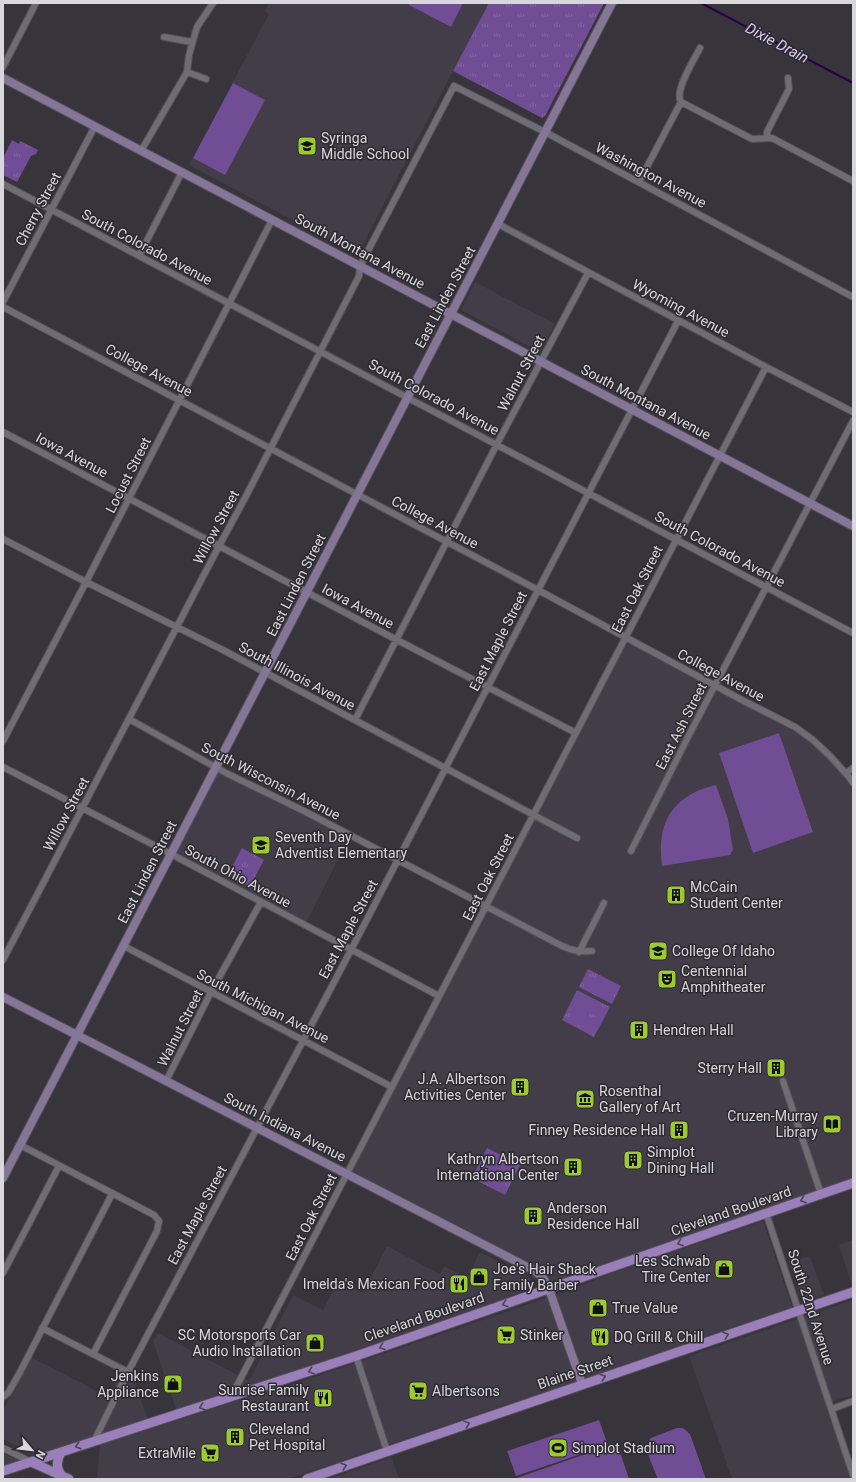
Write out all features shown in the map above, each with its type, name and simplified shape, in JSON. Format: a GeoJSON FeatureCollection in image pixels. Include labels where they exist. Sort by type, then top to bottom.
{"type":"FeatureCollection","features":[{"type":"Feature","properties":{"kind":"main road","name":"East Linden Street"},"geometry":{"type":"LineString","coordinates":[[3,1178],[612,3]]}},
{"type":"Feature","properties":{"kind":"main road","name":"South Montana Avenue"},"geometry":{"type":"LineString","coordinates":[[3,78],[853,526]]}},
{"type":"Feature","properties":{"kind":"main road","name":"South Indiana Avenue"},"geometry":{"type":"LineString","coordinates":[[3,997],[535,1271],[543,1278],[549,1288],[582,1384]]}},
{"type":"Feature","properties":{"kind":"main road","name":"Cleveland Boulevard"},"geometry":{"type":"LineString","coordinates":[[3,1471],[356,1356],[853,1183]]}},
{"type":"Feature","properties":{"kind":"main road","name":"Blaine Street"},"geometry":{"type":"LineString","coordinates":[[307,1479],[853,1292]]}},
{"type":"Feature","properties":{"kind":"main road"},"geometry":{"type":"LineString","coordinates":[[62,1452],[58,1459],[57,1466],[65,1477]]}},
{"type":"Feature","properties":{"kind":"main road"},"geometry":{"type":"LineString","coordinates":[[31,1462],[65,1477]]}},
{"type":"Feature","properties":{"kind":"street"},"geometry":{"type":"LineString","coordinates":[[3,66],[36,3]]}},
{"type":"Feature","properties":{"kind":"street"},"geometry":{"type":"LineString","coordinates":[[141,151],[187,72],[192,42],[197,27],[213,3]]}},
{"type":"Feature","properties":{"kind":"street"},"geometry":{"type":"LineString","coordinates":[[164,37],[192,42]]}},
{"type":"Feature","properties":{"kind":"street"},"geometry":{"type":"LineString","coordinates":[[639,182],[680,101],[679,90],[700,48]]}},
{"type":"Feature","properties":{"kind":"street"},"geometry":{"type":"LineString","coordinates":[[187,72],[206,79]]}},
{"type":"Feature","properties":{"kind":"street"},"geometry":{"type":"LineString","coordinates":[[767,137],[767,132],[789,89],[788,78]]}},
{"type":"Feature","properties":{"kind":"street","name":"Washington Avenue"},"geometry":{"type":"LineString","coordinates":[[445,102],[454,86],[545,132],[853,297]]}},
{"type":"Feature","properties":{"kind":"street"},"geometry":{"type":"LineString","coordinates":[[680,101],[752,139],[767,137],[772,138],[853,181]]}},
{"type":"Feature","properties":{"kind":"street","name":"Willow Street"},"geometry":{"type":"LineString","coordinates":[[3,960],[245,498],[359,276],[360,266],[445,102]]}},
{"type":"Feature","properties":{"kind":"street","name":"Cherry Street"},"geometry":{"type":"LineString","coordinates":[[3,302],[95,126]]}},
{"type":"Feature","properties":{"kind":"street"},"geometry":{"type":"LineString","coordinates":[[139,256],[182,172]]}},
{"type":"Feature","properties":{"kind":"street","name":"South Colorado Avenue"},"geometry":{"type":"LineString","coordinates":[[3,184],[853,633]]}},
{"type":"Feature","properties":{"kind":"street","name":"Locust Street"},"geometry":{"type":"LineString","coordinates":[[3,740],[230,304],[272,220]]}},
{"type":"Feature","properties":{"kind":"street","name":"Wyoming Avenue"},"geometry":{"type":"LineString","coordinates":[[498,224],[853,412]]}},
{"type":"Feature","properties":{"kind":"street","name":"Walnut Street"},"geometry":{"type":"LineString","coordinates":[[356,720],[497,444],[588,273]]}},
{"type":"Feature","properties":{"kind":"street","name":"College Avenue"},"geometry":{"type":"LineString","coordinates":[[3,307],[538,590],[715,686],[795,727],[813,740],[846,773],[853,783]]}},
{"type":"Feature","properties":{"kind":"street","name":"East Maple Street"},"geometry":{"type":"LineString","coordinates":[[94,1441],[128,1372],[304,1040],[678,320]]}},
{"type":"Feature","properties":{"kind":"street","name":"East Oak Street"},"geometry":{"type":"LineString","coordinates":[[231,1397],[766,367]]}},
{"type":"Feature","properties":{"kind":"street","name":"East Ash Street"},"geometry":{"type":"LineString","coordinates":[[631,851],[853,421]]}},
{"type":"Feature","properties":{"kind":"street","name":"Iowa Avenue"},"geometry":{"type":"LineString","coordinates":[[3,432],[487,688],[576,733]]}},
{"type":"Feature","properties":{"kind":"street","name":"South Illinois Avenue"},"geometry":{"type":"LineString","coordinates":[[3,539],[356,720],[578,838]]}},
{"type":"Feature","properties":{"kind":"street","name":"South Wisconsin Avenue"},"geometry":{"type":"LineString","coordinates":[[129,719],[216,767],[306,812],[570,950],[579,952]]}},
{"type":"Feature","properties":{"kind":"street","name":"South Ohio Avenue"},"geometry":{"type":"LineString","coordinates":[[3,767],[439,996]]}},
{"type":"Feature","properties":{"kind":"street"},"geometry":{"type":"LineString","coordinates":[[846,773],[853,768]]}},
{"type":"Feature","properties":{"kind":"street","name":"Walnut Street"},"geometry":{"type":"LineString","coordinates":[[166,1081],[211,992],[261,902]]}},
{"type":"Feature","properties":{"kind":"street"},"geometry":{"type":"LineString","coordinates":[[579,952],[604,903]]}},
{"type":"Feature","properties":{"kind":"street","name":"South Michigan Avenue"},"geometry":{"type":"LineString","coordinates":[[124,946],[392,1087]]}},
{"type":"Feature","properties":{"kind":"street"},"geometry":{"type":"LineString","coordinates":[[579,952],[592,951]]}},
{"type":"Feature","properties":{"kind":"street"},"geometry":{"type":"LineString","coordinates":[[783,1081],[821,1194]]}},
{"type":"Feature","properties":{"kind":"street"},"geometry":{"type":"LineString","coordinates":[[20,1145],[154,1215],[158,1219],[159,1224],[93,1354]]}},
{"type":"Feature","properties":{"kind":"street"},"geometry":{"type":"LineString","coordinates":[[3,1273],[59,1166]]}},
{"type":"Feature","properties":{"kind":"street"},"geometry":{"type":"LineString","coordinates":[[3,1397],[8,1393],[112,1194]]}},
{"type":"Feature","properties":{"kind":"street","name":"South 22nd Avenue"},"geometry":{"type":"LineString","coordinates":[[766,1213],[853,1475]]}},
{"type":"Feature","properties":{"kind":"street"},"geometry":{"type":"LineString","coordinates":[[42,1328],[128,1372]]}},
{"type":"Feature","properties":{"kind":"street"},"geometry":{"type":"LineString","coordinates":[[356,1356],[387,1452]]}},
{"type":"Feature","properties":{"kind":"street"},"geometry":{"type":"LineString","coordinates":[[832,1409],[853,1401]]}},
{"type":"Feature","properties":{"kind":"street"},"geometry":{"type":"LineString","coordinates":[[3,1448],[31,1462]]}},
{"type":"Feature","properties":{"kind":"shaded area","name":"Syringa Middle School"},"geometry":{"type":"Polygon","coordinates":[[[269,3],[604,3],[545,116],[542,118],[453,71],[360,250],[355,253],[189,165],[269,14],[265,11],[269,3]]]}},
{"type":"Feature","properties":{"kind":"shaded area"},"geometry":{"type":"Polygon","coordinates":[[[475,282],[555,324],[540,352],[461,310],[475,282]]]}},
{"type":"Feature","properties":{"kind":"shaded area","name":"College Of Idaho"},"geometry":{"type":"Polygon","coordinates":[[[626,637],[813,740],[853,783],[853,1183],[549,1289],[543,1278],[347,1173],[626,637]]]}},
{"type":"Feature","properties":{"kind":"shaded area","name":"Seventh Day Adventist Elementary"},"geometry":{"type":"Polygon","coordinates":[[[216,767],[350,836],[305,925],[171,854],[216,767]]]}},
{"type":"Feature","properties":{"kind":"shaded area"},"geometry":{"type":"Polygon","coordinates":[[[763,1221],[792,1307],[288,1479],[97,1479],[100,1444],[269,1390],[276,1390],[285,1387],[564,1292],[621,1270],[763,1221]]]}},
{"type":"Feature","properties":{"kind":"shaded area"},"geometry":{"type":"Polygon","coordinates":[[[853,1240],[853,1286],[852,1286],[839,1245],[853,1240]]]}},
{"type":"Feature","properties":{"kind":"shaded area"},"geometry":{"type":"Polygon","coordinates":[[[387,1246],[440,1274],[444,1266],[467,1278],[480,1252],[530,1278],[530,1286],[525,1291],[177,1412],[153,1341],[158,1333],[249,1381],[293,1295],[323,1310],[339,1280],[363,1293],[387,1246]]]}},
{"type":"Feature","properties":{"kind":"shaded area"},"geometry":{"type":"Polygon","coordinates":[[[810,1256],[824,1295],[803,1302],[789,1262],[810,1256]]]}},
{"type":"Feature","properties":{"kind":"shaded area"},"geometry":{"type":"Polygon","coordinates":[[[853,1300],[853,1395],[825,1404],[851,1479],[732,1479],[689,1356],[853,1300]]]}},
{"type":"Feature","properties":{"kind":"shaded area"},"geometry":{"type":"Polygon","coordinates":[[[31,1357],[108,1397],[121,1373],[134,1380],[148,1420],[36,1457],[3,1439],[3,1410],[31,1357]]]}},
{"type":"Feature","properties":{"kind":"shaded area"},"geometry":{"type":"Polygon","coordinates":[[[3,1453],[16,1459],[16,1463],[3,1468],[3,1453]]]}},
{"type":"Feature","properties":{"kind":"shaded area"},"geometry":{"type":"Polygon","coordinates":[[[392,1457],[399,1479],[329,1479],[392,1457]]]}},
{"type":"Feature","properties":{"kind":"green space"},"geometry":{"type":"Polygon","coordinates":[[[409,3],[463,3],[451,27],[409,5],[409,3]]]}},
{"type":"Feature","properties":{"kind":"green space"},"geometry":{"type":"Polygon","coordinates":[[[489,3],[604,3],[545,116],[542,118],[453,71],[489,3]]]}},
{"type":"Feature","properties":{"kind":"green space"},"geometry":{"type":"Polygon","coordinates":[[[233,83],[265,100],[225,175],[193,158],[233,83]]]}},
{"type":"Feature","properties":{"kind":"green space"},"geometry":{"type":"Polygon","coordinates":[[[12,140],[19,144],[20,141],[38,150],[36,154],[31,156],[17,182],[3,175],[3,158],[12,140]]]}},
{"type":"Feature","properties":{"kind":"green space"},"geometry":{"type":"Polygon","coordinates":[[[779,733],[813,832],[753,853],[719,753],[779,733]]]}},
{"type":"Feature","properties":{"kind":"green space"},"geometry":{"type":"Polygon","coordinates":[[[716,785],[728,819],[733,850],[730,855],[662,866],[662,836],[665,824],[671,813],[678,803],[689,796],[716,785]]]}},
{"type":"Feature","properties":{"kind":"green space"},"geometry":{"type":"Polygon","coordinates":[[[242,848],[264,860],[250,886],[228,875],[242,848]]]}},
{"type":"Feature","properties":{"kind":"green space"},"geometry":{"type":"Polygon","coordinates":[[[588,969],[621,986],[612,1004],[579,987],[588,969]]]}},
{"type":"Feature","properties":{"kind":"green space"},"geometry":{"type":"Polygon","coordinates":[[[592,976],[613,987],[608,997],[586,986],[592,976]]]}},
{"type":"Feature","properties":{"kind":"green space"},"geometry":{"type":"Polygon","coordinates":[[[577,990],[610,1007],[594,1037],[562,1020],[577,990]]]}},
{"type":"Feature","properties":{"kind":"green space"},"geometry":{"type":"Polygon","coordinates":[[[581,996],[602,1007],[597,1017],[576,1006],[581,996]]]}},
{"type":"Feature","properties":{"kind":"green space"},"geometry":{"type":"Polygon","coordinates":[[[574,1009],[596,1020],[590,1031],[569,1020],[574,1009]]]}},
{"type":"Feature","properties":{"kind":"green space"},"geometry":{"type":"Polygon","coordinates":[[[487,1148],[520,1165],[505,1195],[472,1178],[487,1148]]]}},
{"type":"Feature","properties":{"kind":"green space"},"geometry":{"type":"Polygon","coordinates":[[[492,1151],[515,1163],[508,1177],[484,1165],[492,1151]]]}},
{"type":"Feature","properties":{"kind":"green space","name":"Simplot Stadium"},"geometry":{"type":"Polygon","coordinates":[[[599,1420],[608,1445],[516,1476],[507,1451],[599,1420]]]}},
{"type":"Feature","properties":{"kind":"green space","name":"Simplot Stadium"},"geometry":{"type":"Polygon","coordinates":[[[677,1428],[683,1428],[690,1434],[706,1479],[658,1479],[649,1458],[647,1447],[648,1442],[651,1438],[677,1428]]]}},
{"type":"Feature","properties":{"kind":"green space"},"geometry":{"type":"Polygon","coordinates":[[[617,1443],[629,1479],[514,1479],[617,1443]]]}},
{"type":"Feature","properties":{"kind":"waterway","name":"Dixie Drain"},"geometry":{"type":"LineString","coordinates":[[701,3],[853,83]]}},
{"type":"Feature","properties":{"kind":"place","name":"Syringa Middle School"},"geometry":{"type":"Point","coordinates":[307,146]}},
{"type":"Feature","properties":{"kind":"place","name":"Seventh Day Adventist Elementary"},"geometry":{"type":"Point","coordinates":[261,845]}},
{"type":"Feature","properties":{"kind":"place","name":"McCain Student Center"},"geometry":{"type":"Point","coordinates":[676,895]}},
{"type":"Feature","properties":{"kind":"place","name":"College Of Idaho"},"geometry":{"type":"Point","coordinates":[658,951]}},
{"type":"Feature","properties":{"kind":"place","name":"Centennial Amphitheater"},"geometry":{"type":"Point","coordinates":[667,979]}},
{"type":"Feature","properties":{"kind":"place","name":"Hendren Hall"},"geometry":{"type":"Point","coordinates":[639,1030]}},
{"type":"Feature","properties":{"kind":"place","name":"Sterry Hall"},"geometry":{"type":"Point","coordinates":[776,1068]}},
{"type":"Feature","properties":{"kind":"place","name":"J.A. Albertson Activities Center"},"geometry":{"type":"Point","coordinates":[520,1087]}},
{"type":"Feature","properties":{"kind":"place","name":"Rosenthal Gallery of Art"},"geometry":{"type":"Point","coordinates":[585,1099]}},
{"type":"Feature","properties":{"kind":"place","name":"Cruzen-Murray Library"},"geometry":{"type":"Point","coordinates":[832,1124]}},
{"type":"Feature","properties":{"kind":"place","name":"Finney Residence Hall"},"geometry":{"type":"Point","coordinates":[679,1130]}},
{"type":"Feature","properties":{"kind":"place","name":"Simplot Dining Hall"},"geometry":{"type":"Point","coordinates":[633,1160]}},
{"type":"Feature","properties":{"kind":"place","name":"Kathryn Albertson International Center"},"geometry":{"type":"Point","coordinates":[573,1167]}},
{"type":"Feature","properties":{"kind":"place","name":"Anderson Residence Hall"},"geometry":{"type":"Point","coordinates":[533,1216]}},
{"type":"Feature","properties":{"kind":"place","name":"Les Schwab Tire Center"},"geometry":{"type":"Point","coordinates":[724,1269]}},
{"type":"Feature","properties":{"kind":"place","name":"Joe's Hair Shack Family Barber"},"geometry":{"type":"Point","coordinates":[479,1277]}},
{"type":"Feature","properties":{"kind":"place","name":"Imelda's Mexican Food"},"geometry":{"type":"Point","coordinates":[459,1284]}},
{"type":"Feature","properties":{"kind":"place","name":"True Value"},"geometry":{"type":"Point","coordinates":[598,1308]}},
{"type":"Feature","properties":{"kind":"place","name":"Stinker"},"geometry":{"type":"Point","coordinates":[506,1335]}},
{"type":"Feature","properties":{"kind":"place","name":"DQ Grill & Chill"},"geometry":{"type":"Point","coordinates":[600,1337]}},
{"type":"Feature","properties":{"kind":"place","name":"SC Motorsports Car Audio Installation"},"geometry":{"type":"Point","coordinates":[315,1343]}},
{"type":"Feature","properties":{"kind":"place","name":"Jenkins Appliance"},"geometry":{"type":"Point","coordinates":[173,1384]}},
{"type":"Feature","properties":{"kind":"place","name":"Albertsons"},"geometry":{"type":"Point","coordinates":[418,1391]}},
{"type":"Feature","properties":{"kind":"place","name":"Sunrise Family Restaurant"},"geometry":{"type":"Point","coordinates":[323,1398]}},
{"type":"Feature","properties":{"kind":"place","name":"Cleveland Pet Hospital"},"geometry":{"type":"Point","coordinates":[235,1437]}},
{"type":"Feature","properties":{"kind":"place","name":"Simplot Stadium"},"geometry":{"type":"Point","coordinates":[558,1448]}},
{"type":"Feature","properties":{"kind":"place","name":"ExtraMile"},"geometry":{"type":"Point","coordinates":[210,1453]}}]}
